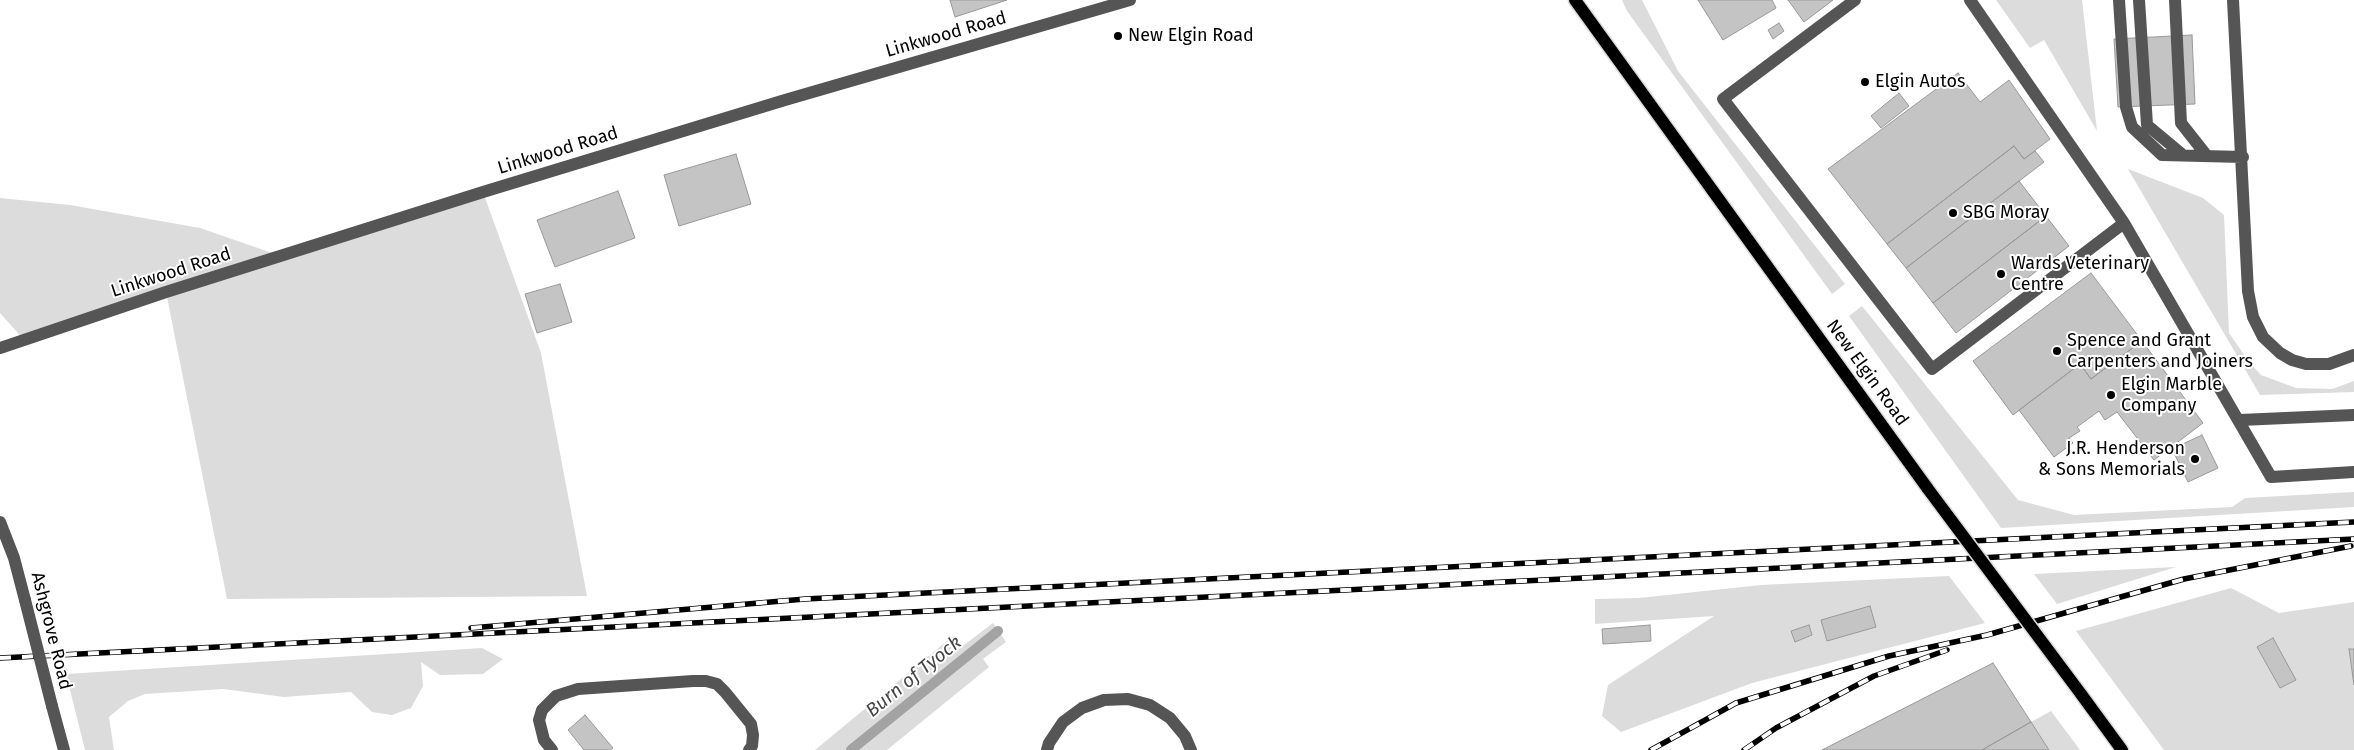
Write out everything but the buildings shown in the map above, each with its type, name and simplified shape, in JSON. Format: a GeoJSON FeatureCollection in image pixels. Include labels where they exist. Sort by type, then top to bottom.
{"type":"FeatureCollection","features":[{"type":"Feature","properties":{"kind":"main road","name":"New Elgin Road"},"geometry":{"type":"LineString","coordinates":[[1575,0],[1587,14],[1928,488],[2122,750]]}},
{"type":"Feature","properties":{"kind":"main road","name":"New Elgin Road"},"geometry":{"type":"LineString","coordinates":[[1583,0],[1587,14]]}},
{"type":"Feature","properties":{"kind":"street","name":"Linkwood Road"},"geometry":{"type":"LineString","coordinates":[[0,348],[166,292],[483,192],[785,100],[1130,0]]}},
{"type":"Feature","properties":{"kind":"street"},"geometry":{"type":"LineString","coordinates":[[1855,0],[1723,99],[1932,369],[2124,223]]}},
{"type":"Feature","properties":{"kind":"street"},"geometry":{"type":"LineString","coordinates":[[1970,0],[2124,223],[2240,420],[2271,477],[2354,472]]}},
{"type":"Feature","properties":{"kind":"street"},"geometry":{"type":"LineString","coordinates":[[2119,0],[2126,107],[2132,127],[2162,155],[2243,157]]}},
{"type":"Feature","properties":{"kind":"street"},"geometry":{"type":"LineString","coordinates":[[2140,0],[2147,125],[2182,155]]}},
{"type":"Feature","properties":{"kind":"street"},"geometry":{"type":"LineString","coordinates":[[2175,0],[2180,123],[2206,156]]}},
{"type":"Feature","properties":{"kind":"street"},"geometry":{"type":"LineString","coordinates":[[2233,0],[2243,157],[2248,291],[2253,317],[2263,338],[2280,353],[2306,364],[2329,364],[2354,355]]}},
{"type":"Feature","properties":{"kind":"street"},"geometry":{"type":"LineString","coordinates":[[2240,420],[2354,415]]}},
{"type":"Feature","properties":{"kind":"street","name":"Ashgrove Road"},"geometry":{"type":"LineString","coordinates":[[0,522],[14,558],[64,750]]}},
{"type":"Feature","properties":{"kind":"street"},"geometry":{"type":"LineString","coordinates":[[552,750],[544,740],[539,720],[542,710],[556,696],[578,690],[693,680],[717,684],[751,724],[752,746],[748,750]]}},
{"type":"Feature","properties":{"kind":"street"},"geometry":{"type":"LineString","coordinates":[[1047,750],[1049,743],[1063,722],[1082,708],[1104,700],[1128,699],[1150,705],[1170,718],[1185,736],[1191,750]]}},
{"type":"Feature","properties":{"kind":"shaded area"},"geometry":{"type":"Polygon","coordinates":[[[1622,0],[1642,0],[1678,71],[1845,284],[1832,294],[1627,11],[1622,0]]]}},
{"type":"Feature","properties":{"kind":"shaded area"},"geometry":{"type":"Polygon","coordinates":[[[1996,0],[2082,0],[2097,131],[2044,40],[2030,48],[1996,0]]]}},
{"type":"Feature","properties":{"kind":"shaded area"},"geometry":{"type":"Polygon","coordinates":[[[2128,169],[2203,198],[2224,215],[2229,333],[2261,375],[2296,388],[2332,389],[2354,381],[2354,392],[2260,395],[2128,169]]]}},
{"type":"Feature","properties":{"kind":"shaded area"},"geometry":{"type":"Polygon","coordinates":[[[483,192],[541,353],[587,596],[227,599],[166,292],[25,341],[0,313],[0,198],[70,205],[200,228],[281,256],[483,192]]]}},
{"type":"Feature","properties":{"kind":"shaded area"},"geometry":{"type":"Polygon","coordinates":[[[1862,306],[2018,500],[2074,515],[2232,507],[2245,498],[2354,492],[2354,507],[2001,528],[1849,316],[1862,306]]]}},
{"type":"Feature","properties":{"kind":"shaded area"},"geometry":{"type":"Polygon","coordinates":[[[2176,567],[2057,604],[2034,574],[2176,567]]]}},
{"type":"Feature","properties":{"kind":"shaded area"},"geometry":{"type":"Polygon","coordinates":[[[1949,576],[1985,623],[1752,683],[1621,732],[1602,716],[1608,685],[1714,616],[1595,624],[1595,599],[1639,598],[1761,585],[1949,576]]]}},
{"type":"Feature","properties":{"kind":"shaded area"},"geometry":{"type":"Polygon","coordinates":[[[2231,588],[2279,613],[2354,602],[2354,649],[2350,649],[2354,685],[2354,750],[2164,750],[2076,631],[2231,588]]]}},
{"type":"Feature","properties":{"kind":"shaded area"},"geometry":{"type":"Polygon","coordinates":[[[993,623],[1006,642],[983,659],[989,667],[887,750],[815,750],[948,640],[964,645],[993,623]]]}},
{"type":"Feature","properties":{"kind":"shaded area"},"geometry":{"type":"Polygon","coordinates":[[[482,648],[503,659],[483,674],[440,675],[421,662],[423,686],[411,708],[392,715],[372,712],[351,692],[284,697],[223,689],[145,694],[128,701],[109,717],[114,750],[85,750],[66,674],[482,648]]]}},
{"type":"Feature","properties":{"kind":"shaded area"},"geometry":{"type":"Polygon","coordinates":[[[2051,711],[2080,750],[2049,750],[2031,722],[2051,711]]]}},
{"type":"Feature","properties":{"kind":"waterway","name":"Burn of Tyock"},"geometry":{"type":"LineString","coordinates":[[851,750],[998,631]]}},
{"type":"Feature","properties":{"kind":"railway"},"geometry":{"type":"LineString","coordinates":[[471,628],[805,599],[2354,522]]}},
{"type":"Feature","properties":{"kind":"railway"},"geometry":{"type":"LineString","coordinates":[[0,658],[2354,539]]}},
{"type":"Feature","properties":{"kind":"railway"},"geometry":{"type":"LineString","coordinates":[[1651,750],[1736,703],[1889,656],[1987,635],[2184,579],[2351,546]]}},
{"type":"Feature","properties":{"kind":"railway"},"geometry":{"type":"LineString","coordinates":[[1744,750],[1776,728],[1874,676],[1947,650]]}},
{"type":"Feature","properties":{"kind":"place","name":"New Elgin Road"},"geometry":{"type":"Point","coordinates":[1118,36]}},
{"type":"Feature","properties":{"kind":"place","name":"Elgin Autos"},"geometry":{"type":"Point","coordinates":[1865,82]}},
{"type":"Feature","properties":{"kind":"place","name":"SBG Moray"},"geometry":{"type":"Point","coordinates":[1953,213]}},
{"type":"Feature","properties":{"kind":"place","name":"Wards Veterinary Centre"},"geometry":{"type":"Point","coordinates":[2001,274]}},
{"type":"Feature","properties":{"kind":"place","name":"Spence and Grant Carpenters and Joiners"},"geometry":{"type":"Point","coordinates":[2057,351]}},
{"type":"Feature","properties":{"kind":"place","name":"Elgin Marble Company"},"geometry":{"type":"Point","coordinates":[2111,395]}},
{"type":"Feature","properties":{"kind":"place","name":"J.R. Henderson & Sons Memorials"},"geometry":{"type":"Point","coordinates":[2195,459]}}]}
